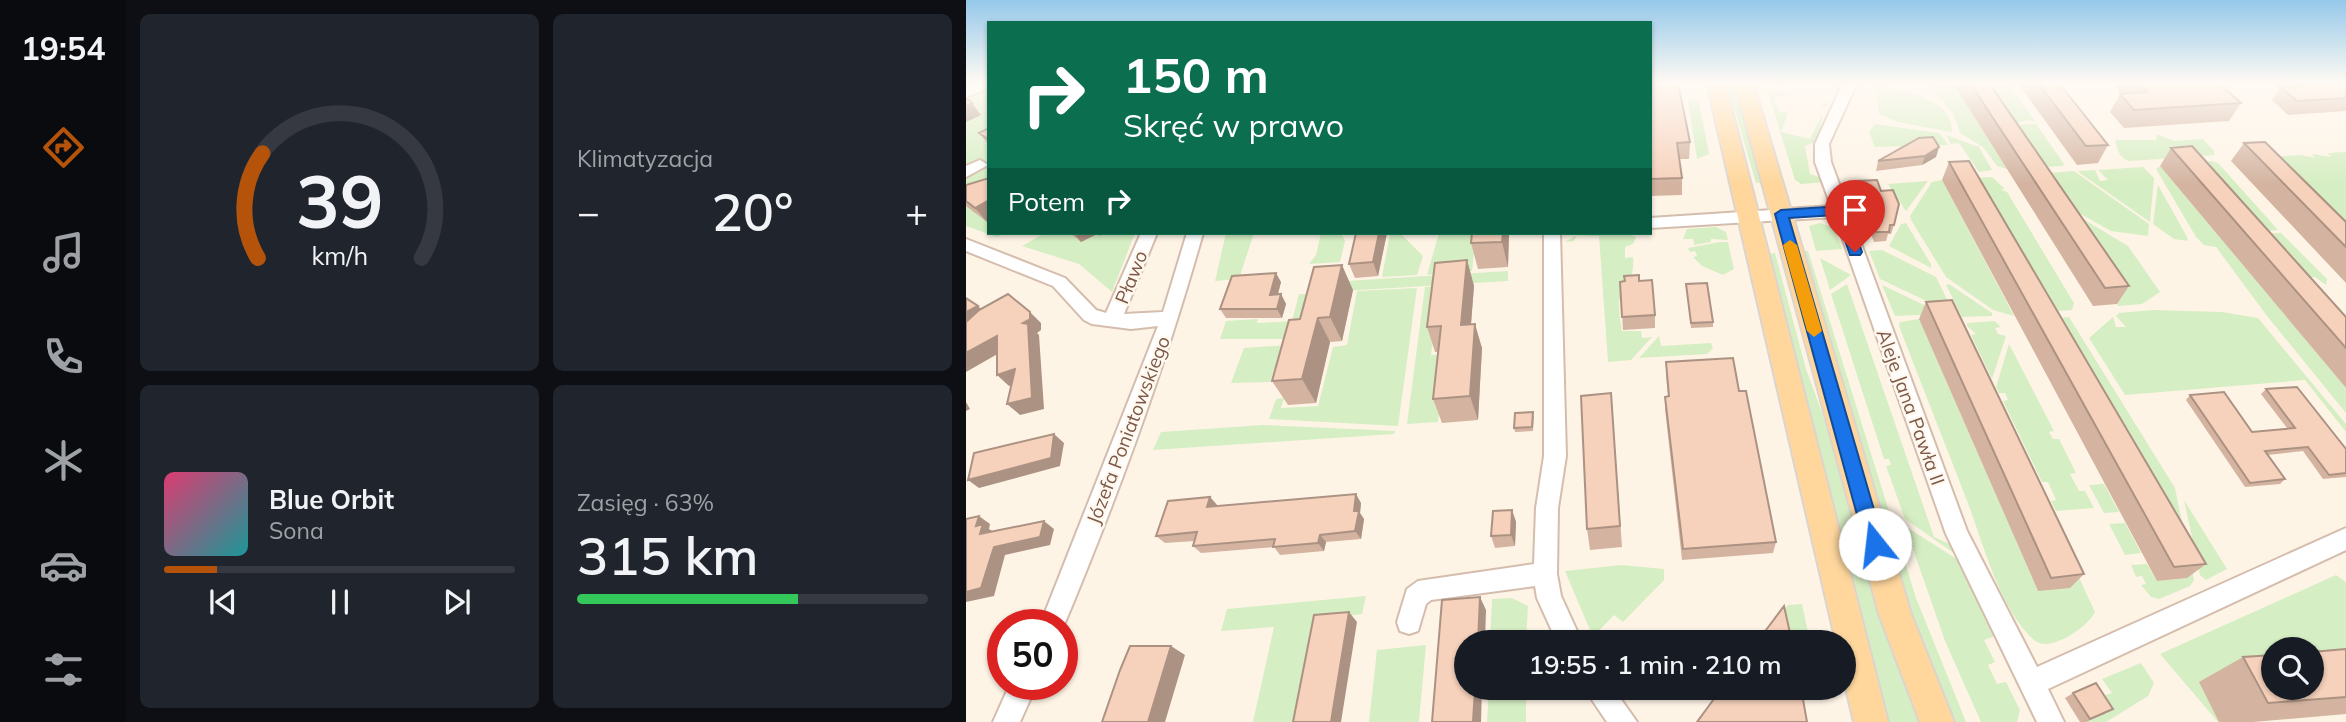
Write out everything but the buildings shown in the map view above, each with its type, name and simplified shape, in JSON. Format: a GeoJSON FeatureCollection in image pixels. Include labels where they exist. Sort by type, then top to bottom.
{"type":"FeatureCollection","features":[{"type":"Feature","properties":{"kind":"main road"},"geometry":{"type":"LineString","coordinates":[[1724,117],[1871,722]]}},
{"type":"Feature","properties":{"kind":"main road"},"geometry":{"type":"LineString","coordinates":[[1754,117],[1895,614],[1937,722]]}},
{"type":"Feature","properties":{"kind":"street","name":"Aleje Jana Pawła II"},"geometry":{"type":"LineString","coordinates":[[1833,117],[1821,150],[1841,211],[1958,534],[2051,722]]}},
{"type":"Feature","properties":{"kind":"street"},"geometry":{"type":"LineString","coordinates":[[1652,223],[1841,211]]}},
{"type":"Feature","properties":{"kind":"street","name":"Pławo"},"geometry":{"type":"LineString","coordinates":[[1112,321],[1148,235]]}},
{"type":"Feature","properties":{"kind":"street","name":"Józefa Poniatowskiego"},"geometry":{"type":"LineString","coordinates":[[1058,609],[1170,318],[1194,235]]}},
{"type":"Feature","properties":{"kind":"street"},"geometry":{"type":"LineString","coordinates":[[1552,235],[1555,456],[1547,508],[1545,574],[1549,598],[1564,630]]}},
{"type":"Feature","properties":{"kind":"street"},"geometry":{"type":"LineString","coordinates":[[966,245],[1059,282],[1090,315],[1112,321],[1170,318]]}},
{"type":"Feature","properties":{"kind":"street"},"geometry":{"type":"LineString","coordinates":[[2031,684],[2346,539]]}},
{"type":"Feature","properties":{"kind":"street"},"geometry":{"type":"LineString","coordinates":[[1409,622],[1416,597],[1426,589],[1545,574]]}},
{"type":"Feature","properties":{"kind":"street"},"geometry":{"type":"LineString","coordinates":[[1006,722],[1016,700]]}},
{"type":"Feature","properties":{"kind":"street"},"geometry":{"type":"LineString","coordinates":[[1607,700],[1624,722]]}},
{"type":"Feature","properties":{"kind":"green space"},"geometry":{"type":"Polygon","coordinates":[[[966,117],[987,117],[987,233],[966,226],[966,117]]]}},
{"type":"Feature","properties":{"kind":"green space"},"geometry":{"type":"Polygon","coordinates":[[[1690,117],[1702,117],[1709,154],[1697,159],[1690,117]]]}},
{"type":"Feature","properties":{"kind":"green space"},"geometry":{"type":"Polygon","coordinates":[[[1737,117],[1745,117],[1763,182],[1756,183],[1737,117]]]}},
{"type":"Feature","properties":{"kind":"green space"},"geometry":{"type":"Polygon","coordinates":[[[1776,117],[1787,117],[1781,132],[1810,139],[1823,117],[1816,142],[1805,146],[1810,174],[1822,178],[1824,182],[1801,184],[1795,180],[1776,117]]]}},
{"type":"Feature","properties":{"kind":"green space"},"geometry":{"type":"Polygon","coordinates":[[[1885,117],[1948,117],[1952,132],[1898,122],[1885,117]]]}},
{"type":"Feature","properties":{"kind":"green space"},"geometry":{"type":"Polygon","coordinates":[[[1955,117],[1974,117],[2007,169],[1997,166],[1983,147],[1960,133],[1955,117]]]}},
{"type":"Feature","properties":{"kind":"green space"},"geometry":{"type":"Polygon","coordinates":[[[2007,117],[2032,117],[2035,121],[2029,120],[2012,124],[2007,117]]]}},
{"type":"Feature","properties":{"kind":"green space"},"geometry":{"type":"Polygon","coordinates":[[[1875,124],[1939,133],[1948,145],[1875,147],[1869,132],[1875,124]]]}},
{"type":"Feature","properties":{"kind":"green space"},"geometry":{"type":"Polygon","coordinates":[[[2036,124],[2063,166],[2041,167],[2013,125],[2036,124]]]}},
{"type":"Feature","properties":{"kind":"green space"},"geometry":{"type":"Polygon","coordinates":[[[2156,134],[2174,141],[2203,139],[2214,151],[2214,155],[2130,161],[2118,151],[2115,140],[2157,140],[2156,134]]]}},
{"type":"Feature","properties":{"kind":"green space"},"geometry":{"type":"Polygon","coordinates":[[[1946,135],[1979,147],[1992,170],[1979,172],[1959,143],[1951,144],[1946,135]]]}},
{"type":"Feature","properties":{"kind":"green space"},"geometry":{"type":"Polygon","coordinates":[[[2346,152],[2346,258],[2250,158],[2301,155],[2315,158],[2312,154],[2331,157],[2328,153],[2346,152]]]}},
{"type":"Feature","properties":{"kind":"green space"},"geometry":{"type":"Polygon","coordinates":[[[2213,161],[2219,164],[2278,230],[2257,232],[2196,162],[2213,161]]]}},
{"type":"Feature","properties":{"kind":"green space"},"geometry":{"type":"Polygon","coordinates":[[[2160,166],[2346,388],[2346,413],[2267,316],[2216,247],[2204,245],[2196,237],[2156,169],[2160,166]]]}},
{"type":"Feature","properties":{"kind":"green space"},"geometry":{"type":"Polygon","coordinates":[[[2143,167],[2154,178],[2150,222],[2077,171],[2095,170],[2100,181],[2108,180],[2098,170],[2143,167]]]}},
{"type":"Feature","properties":{"kind":"green space"},"geometry":{"type":"Polygon","coordinates":[[[2074,171],[2149,224],[2148,236],[2111,231],[2070,208],[2049,173],[2074,171]]]}},
{"type":"Feature","properties":{"kind":"green space"},"geometry":{"type":"Polygon","coordinates":[[[2029,174],[2063,207],[2128,246],[2160,292],[2142,304],[2118,306],[2029,174]]]}},
{"type":"Feature","properties":{"kind":"green space"},"geometry":{"type":"Polygon","coordinates":[[[1992,177],[2005,189],[2000,189],[2007,192],[2074,303],[2072,310],[2056,311],[1974,178],[1992,177]]]}},
{"type":"Feature","properties":{"kind":"green space"},"geometry":{"type":"Polygon","coordinates":[[[1942,180],[2014,316],[1993,310],[1946,277],[1911,220],[1910,216],[1932,182],[1942,180]]]}},
{"type":"Feature","properties":{"kind":"green space"},"geometry":{"type":"Polygon","coordinates":[[[1928,181],[1906,211],[1888,184],[1928,181]]]}},
{"type":"Feature","properties":{"kind":"green space"},"geometry":{"type":"Polygon","coordinates":[[[2158,185],[2188,241],[2174,239],[2153,224],[2158,185]]]}},
{"type":"Feature","properties":{"kind":"green space"},"geometry":{"type":"Polygon","coordinates":[[[1820,223],[1834,228],[1842,249],[1816,251],[1809,226],[1820,223]]]}},
{"type":"Feature","properties":{"kind":"green space"},"geometry":{"type":"Polygon","coordinates":[[[1906,223],[1931,268],[1889,246],[1901,224],[1906,223]]]}},
{"type":"Feature","properties":{"kind":"green space"},"geometry":{"type":"Polygon","coordinates":[[[1716,227],[1726,232],[1728,240],[1711,239],[1711,242],[1694,245],[1693,239],[1683,239],[1687,229],[1716,227]]]}},
{"type":"Feature","properties":{"kind":"green space"},"geometry":{"type":"Polygon","coordinates":[[[2281,233],[2327,279],[2326,285],[2315,277],[2304,278],[2258,234],[2281,233]]]}},
{"type":"Feature","properties":{"kind":"green space"},"geometry":{"type":"Polygon","coordinates":[[[1041,235],[1134,235],[1112,292],[1079,264],[1022,246],[1041,235]]]}},
{"type":"Feature","properties":{"kind":"green space"},"geometry":{"type":"Polygon","coordinates":[[[1226,235],[1253,235],[1239,279],[1215,281],[1226,235]]]}},
{"type":"Feature","properties":{"kind":"green space"},"geometry":{"type":"Polygon","coordinates":[[[1321,235],[1342,235],[1345,241],[1340,262],[1309,264],[1316,255],[1321,235]]]}},
{"type":"Feature","properties":{"kind":"green space"},"geometry":{"type":"Polygon","coordinates":[[[1390,235],[1402,235],[1423,256],[1417,275],[1382,277],[1390,235]]]}},
{"type":"Feature","properties":{"kind":"green space"},"geometry":{"type":"Polygon","coordinates":[[[1438,235],[1476,235],[1472,271],[1427,275],[1438,235]]]}},
{"type":"Feature","properties":{"kind":"green space"},"geometry":{"type":"Polygon","coordinates":[[[1631,235],[1636,237],[1633,244],[1625,247],[1625,258],[1633,257],[1633,264],[1631,275],[1619,300],[1622,331],[1641,331],[1642,338],[1652,337],[1631,360],[1608,362],[1599,236],[1576,236],[1574,241],[1565,242],[1575,236],[1631,235]]]}},
{"type":"Feature","properties":{"kind":"green space"},"geometry":{"type":"Polygon","coordinates":[[[1728,242],[1734,269],[1723,275],[1702,266],[1693,257],[1697,256],[1695,251],[1690,252],[1688,248],[1728,242]]]}},
{"type":"Feature","properties":{"kind":"green space"},"geometry":{"type":"Polygon","coordinates":[[[1882,250],[1936,277],[1954,314],[1880,279],[1869,251],[1882,250]]]}},
{"type":"Feature","properties":{"kind":"green space"},"geometry":{"type":"Polygon","coordinates":[[[1802,251],[1808,251],[1916,598],[1966,722],[1953,722],[1911,616],[1802,251]]]}},
{"type":"Feature","properties":{"kind":"green space"},"geometry":{"type":"Polygon","coordinates":[[[1775,253],[1806,369],[1835,448],[1864,557],[1920,722],[1887,722],[1768,254],[1775,253]]]}},
{"type":"Feature","properties":{"kind":"green space"},"geometry":{"type":"Polygon","coordinates":[[[1820,258],[1851,275],[1830,290],[1820,258]]]}},
{"type":"Feature","properties":{"kind":"green space"},"geometry":{"type":"Polygon","coordinates":[[[1508,271],[1508,281],[1311,293],[1314,283],[1508,271]]]}},
{"type":"Feature","properties":{"kind":"green space"},"geometry":{"type":"Polygon","coordinates":[[[1847,284],[1934,537],[1956,547],[1961,558],[1905,519],[1886,466],[1891,465],[1889,459],[1884,459],[1831,294],[1847,284]]]}},
{"type":"Feature","properties":{"kind":"green space"},"geometry":{"type":"Polygon","coordinates":[[[1949,284],[1992,313],[1992,316],[1962,317],[1946,285],[1949,284]]]}},
{"type":"Feature","properties":{"kind":"green space"},"geometry":{"type":"Polygon","coordinates":[[[1882,285],[1943,314],[1895,316],[1882,285]]]}},
{"type":"Feature","properties":{"kind":"green space"},"geometry":{"type":"Polygon","coordinates":[[[1440,286],[1431,355],[1446,354],[1438,422],[1407,424],[1425,287],[1440,286]]]}},
{"type":"Feature","properties":{"kind":"green space"},"geometry":{"type":"Polygon","coordinates":[[[1417,288],[1398,426],[1269,419],[1276,399],[1284,398],[1281,408],[1318,406],[1333,347],[1347,345],[1357,291],[1417,288]]]}},
{"type":"Feature","properties":{"kind":"green space"},"geometry":{"type":"Polygon","coordinates":[[[1299,294],[1309,294],[1296,339],[1220,339],[1226,321],[1292,321],[1299,294]]]}},
{"type":"Feature","properties":{"kind":"green space"},"geometry":{"type":"Polygon","coordinates":[[[2153,310],[2222,312],[2258,318],[2346,424],[2346,432],[2305,380],[2125,395],[2089,338],[2113,317],[2116,327],[2126,327],[2116,316],[2119,313],[2153,310]]]}},
{"type":"Feature","properties":{"kind":"green space"},"geometry":{"type":"Polygon","coordinates":[[[2069,317],[2175,488],[2194,580],[2190,586],[2159,599],[2151,597],[2141,585],[2146,584],[2142,576],[2136,577],[2131,565],[2147,564],[2157,581],[2187,578],[2042,319],[2069,317]]]}},
{"type":"Feature","properties":{"kind":"green space"},"geometry":{"type":"Polygon","coordinates":[[[1919,319],[2038,591],[2076,571],[2095,612],[2085,625],[2068,637],[2049,644],[2034,640],[2022,628],[2003,596],[1899,326],[1900,322],[1919,319]]]}},
{"type":"Feature","properties":{"kind":"green space"},"geometry":{"type":"Polygon","coordinates":[[[1995,321],[2001,327],[1995,328],[1998,334],[2006,336],[1992,379],[1971,335],[1976,334],[1967,323],[1995,321]]]}},
{"type":"Feature","properties":{"kind":"green space"},"geometry":{"type":"Polygon","coordinates":[[[1659,336],[1661,346],[1711,343],[1713,348],[1707,354],[1639,358],[1659,336]]]}},
{"type":"Feature","properties":{"kind":"green space"},"geometry":{"type":"Polygon","coordinates":[[[2009,344],[2054,431],[2049,432],[2053,439],[2059,439],[2076,473],[2070,474],[2079,491],[2085,491],[2094,508],[2056,511],[2051,501],[2056,500],[2048,482],[2042,482],[2003,401],[2008,400],[2005,393],[1999,393],[1996,387],[2009,344]]]}},
{"type":"Feature","properties":{"kind":"green space"},"geometry":{"type":"Polygon","coordinates":[[[1288,345],[1279,355],[1270,382],[1231,383],[1244,348],[1288,345]]]}},
{"type":"Feature","properties":{"kind":"green space"},"geometry":{"type":"Polygon","coordinates":[[[1263,425],[1395,431],[1394,434],[1153,450],[1161,432],[1263,425]]]}},
{"type":"Feature","properties":{"kind":"green space"},"geometry":{"type":"Polygon","coordinates":[[[2104,484],[2119,512],[2104,513],[2089,485],[2104,484]]]}},
{"type":"Feature","properties":{"kind":"green space"},"geometry":{"type":"Polygon","coordinates":[[[2184,500],[2227,569],[2206,580],[2200,575],[2184,500]]]}},
{"type":"Feature","properties":{"kind":"green space"},"geometry":{"type":"Polygon","coordinates":[[[2125,523],[2141,553],[2125,555],[2109,524],[2125,523]]]}},
{"type":"Feature","properties":{"kind":"green space"},"geometry":{"type":"Polygon","coordinates":[[[1905,526],[1963,563],[1995,636],[1984,640],[1995,662],[1988,665],[1997,684],[2006,682],[2020,710],[2017,722],[1981,722],[1945,641],[1905,526]]]}},
{"type":"Feature","properties":{"kind":"green space"},"geometry":{"type":"Polygon","coordinates":[[[1621,565],[1664,569],[1664,580],[1623,622],[1614,615],[1600,630],[1590,630],[1565,571],[1621,565]]]}},
{"type":"Feature","properties":{"kind":"green space"},"geometry":{"type":"Polygon","coordinates":[[[2336,575],[2346,582],[2346,669],[2324,671],[2324,637],[2261,637],[2261,685],[2218,722],[2160,654],[2336,575]]]}},
{"type":"Feature","properties":{"kind":"green space"},"geometry":{"type":"Polygon","coordinates":[[[1366,596],[1362,614],[1320,619],[1301,722],[1253,722],[1274,627],[1221,631],[1227,609],[1366,596]]]}},
{"type":"Feature","properties":{"kind":"green space"},"geometry":{"type":"Polygon","coordinates":[[[1512,598],[1528,606],[1527,630],[1491,630],[1492,599],[1512,598]]]}},
{"type":"Feature","properties":{"kind":"green space"},"geometry":{"type":"Polygon","coordinates":[[[1802,604],[1807,630],[1787,630],[1783,611],[1788,605],[1802,604]]]}},
{"type":"Feature","properties":{"kind":"green space"},"geometry":{"type":"Polygon","coordinates":[[[1426,645],[1419,722],[1369,722],[1377,650],[1426,645]]]}},
{"type":"Feature","properties":{"kind":"green space"},"geometry":{"type":"Polygon","coordinates":[[[2141,663],[2154,683],[2148,696],[2106,722],[2086,722],[2104,714],[2094,699],[2112,693],[2102,679],[2141,663]]]}},
{"type":"Feature","properties":{"kind":"green space"},"geometry":{"type":"Polygon","coordinates":[[[1488,700],[1526,700],[1526,722],[1487,722],[1488,700]]]}},
{"type":"Feature","properties":{"kind":"slow traffic"},"geometry":{"type":"LineString","coordinates":[[1790,245],[1814,331]]}},
{"type":"Feature","properties":{"kind":"route"},"geometry":{"type":"LineString","coordinates":[[1855,252],[1841,211],[1781,214],[1875,544]]}}]}
